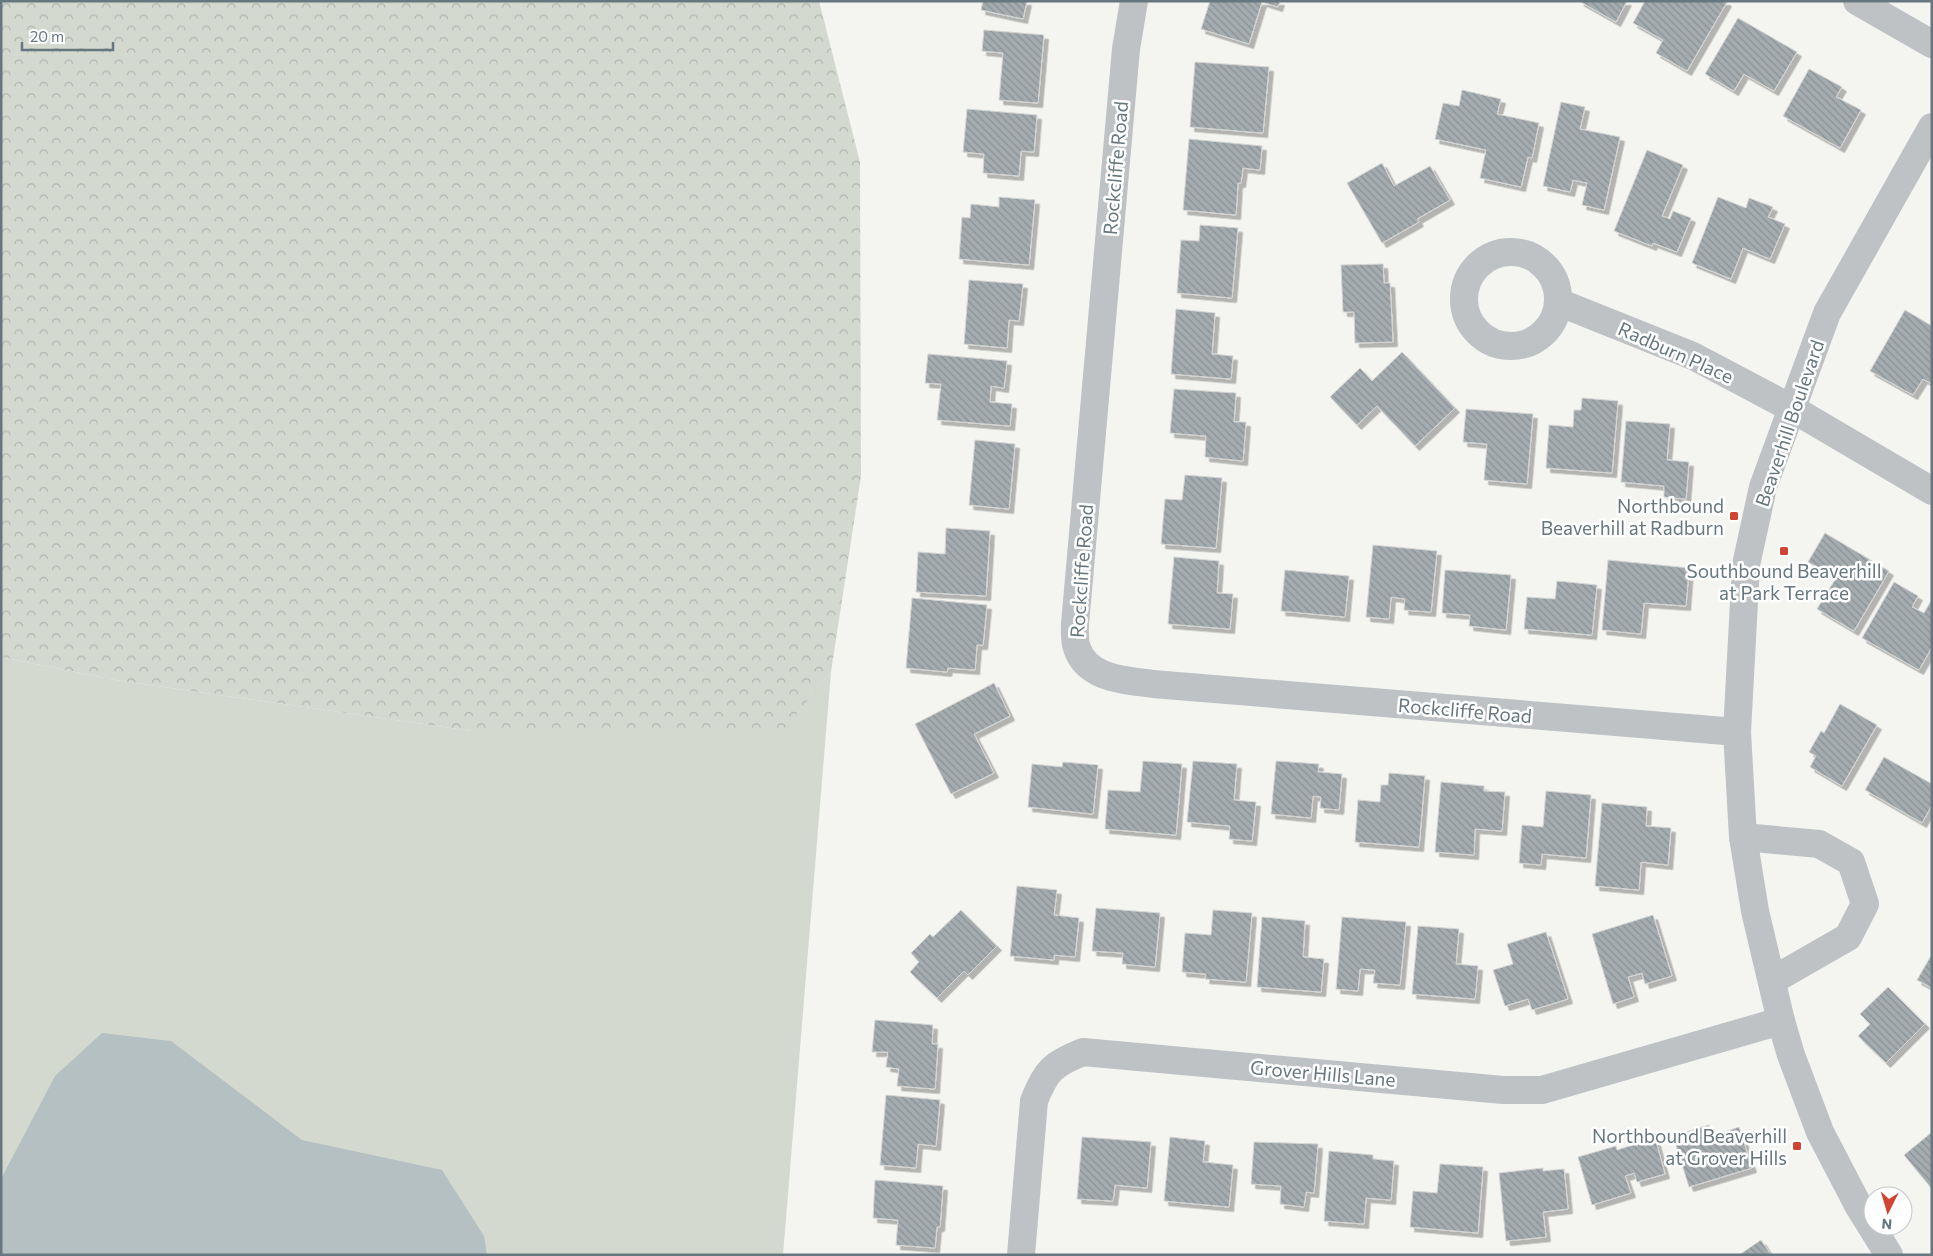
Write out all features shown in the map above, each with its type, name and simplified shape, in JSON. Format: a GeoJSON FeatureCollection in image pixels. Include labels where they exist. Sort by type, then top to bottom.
{"type":"FeatureCollection","features":[{"type":"Feature","properties":{"kind":"street","name":"Rockcliffe Road"},"geometry":{"type":"LineString","coordinates":[[1134,1],[1126,49],[1075,624],[1076,646],[1084,664],[1113,679],[1153,684],[1736,732]]}},
{"type":"Feature","properties":{"kind":"street"},"geometry":{"type":"LineString","coordinates":[[1857,1],[1932,44]]}},
{"type":"Feature","properties":{"kind":"street","name":"Beaverhill Boulevard"},"geometry":{"type":"LineString","coordinates":[[1889,1255],[1858,1205],[1820,1132],[1791,1055],[1781,1021],[1755,911],[1743,837],[1736,732],[1746,566],[1763,487],[1827,313],[1932,127]]}},
{"type":"Feature","properties":{"kind":"street","name":"Radburn Place"},"geometry":{"type":"LineString","coordinates":[[1558,302],[1693,356],[1791,408],[1932,492]]}},
{"type":"Feature","properties":{"kind":"street"},"geometry":{"type":"LineString","coordinates":[[1743,837],[1819,844],[1851,862],[1865,904],[1848,937],[1772,980]]}},
{"type":"Feature","properties":{"kind":"street","name":"Grover Hills Lane"},"geometry":{"type":"LineString","coordinates":[[1021,1255],[1034,1101],[1043,1078],[1060,1061],[1083,1052],[1503,1090],[1542,1090],[1781,1021]]}},
{"type":"Feature","properties":{"kind":"green space"},"geometry":{"type":"Polygon","coordinates":[[[1,1],[819,1],[860,162],[861,476],[831,672],[783,731],[472,731],[115,680],[1,657],[1,1]]]}},
{"type":"Feature","properties":{"kind":"green space"},"geometry":{"type":"Polygon","coordinates":[[[1,657],[115,680],[472,731],[782,731],[831,672],[783,1255],[1,1255],[1,657]]]}},
{"type":"Feature","properties":{"kind":"shaded area"},"geometry":{"type":"Polygon","coordinates":[[[102,1033],[171,1041],[302,1140],[442,1170],[484,1236],[487,1255],[1,1255],[1,1179],[55,1076],[102,1033]]]}},
{"type":"Feature","properties":{"kind":"building"},"geometry":{"type":"Polygon","coordinates":[[[983,1],[1027,1],[1023,19],[981,10],[983,1]]]}},
{"type":"Feature","properties":{"kind":"building"},"geometry":{"type":"Polygon","coordinates":[[[1210,1],[1280,1],[1278,7],[1262,2],[1249,44],[1201,29],[1210,1]]]}},
{"type":"Feature","properties":{"kind":"building"},"geometry":{"type":"Polygon","coordinates":[[[1579,1],[1627,1],[1616,22],[1579,1]]]}},
{"type":"Feature","properties":{"kind":"building"},"geometry":{"type":"Polygon","coordinates":[[[1645,1],[1727,2],[1687,71],[1656,53],[1663,40],[1633,23],[1645,1]]]}},
{"type":"Feature","properties":{"kind":"building"},"geometry":{"type":"Polygon","coordinates":[[[1738,18],[1797,52],[1774,91],[1744,74],[1734,91],[1705,74],[1738,18]]]}},
{"type":"Feature","properties":{"kind":"building"},"geometry":{"type":"Polygon","coordinates":[[[984,30],[1044,35],[1038,103],[999,100],[1003,53],[982,51],[984,30]]]}},
{"type":"Feature","properties":{"kind":"building"},"geometry":{"type":"Polygon","coordinates":[[[1195,62],[1269,67],[1263,133],[1190,127],[1195,62]]]}},
{"type":"Feature","properties":{"kind":"building"},"geometry":{"type":"Polygon","coordinates":[[[1809,69],[1842,87],[1836,97],[1861,110],[1840,148],[1783,116],[1809,69]]]}},
{"type":"Feature","properties":{"kind":"building"},"geometry":{"type":"Polygon","coordinates":[[[1462,90],[1501,99],[1497,114],[1539,123],[1532,158],[1528,157],[1521,187],[1480,178],[1486,150],[1435,139],[1443,103],[1459,106],[1462,90]]]}},
{"type":"Feature","properties":{"kind":"building"},"geometry":{"type":"Polygon","coordinates":[[[1561,102],[1585,107],[1580,129],[1620,137],[1604,210],[1582,205],[1587,183],[1573,180],[1570,192],[1543,186],[1561,102]]]}},
{"type":"Feature","properties":{"kind":"building"},"geometry":{"type":"Polygon","coordinates":[[[967,109],[1037,115],[1034,152],[1021,151],[1019,176],[983,173],[984,154],[963,152],[967,109]]]}},
{"type":"Feature","properties":{"kind":"building"},"geometry":{"type":"Polygon","coordinates":[[[1189,139],[1262,146],[1260,170],[1243,168],[1241,183],[1238,183],[1236,215],[1183,210],[1189,139]]]}},
{"type":"Feature","properties":{"kind":"building"},"geometry":{"type":"Polygon","coordinates":[[[1647,150],[1683,165],[1662,216],[1670,219],[1673,211],[1691,218],[1677,252],[1653,243],[1652,246],[1614,231],[1647,150]]]}},
{"type":"Feature","properties":{"kind":"building"},"geometry":{"type":"Polygon","coordinates":[[[1382,163],[1394,186],[1430,166],[1450,200],[1417,219],[1419,222],[1382,243],[1347,183],[1382,163]]]}},
{"type":"Feature","properties":{"kind":"building"},"geometry":{"type":"Polygon","coordinates":[[[999,197],[1035,200],[1029,265],[959,259],[962,217],[970,218],[971,204],[999,207],[999,197]]]}},
{"type":"Feature","properties":{"kind":"building"},"geometry":{"type":"Polygon","coordinates":[[[1718,197],[1746,208],[1749,198],[1773,207],[1768,217],[1785,224],[1770,259],[1743,248],[1731,279],[1692,263],[1718,197]]]}},
{"type":"Feature","properties":{"kind":"building"},"geometry":{"type":"Polygon","coordinates":[[[1200,225],[1238,228],[1232,298],[1177,293],[1181,240],[1199,241],[1200,225]]]}},
{"type":"Feature","properties":{"kind":"building"},"geometry":{"type":"Polygon","coordinates":[[[1383,264],[1384,283],[1390,283],[1393,342],[1355,343],[1354,312],[1343,312],[1341,265],[1383,264]]]}},
{"type":"Feature","properties":{"kind":"building"},"geometry":{"type":"Polygon","coordinates":[[[969,280],[1023,284],[1019,321],[1009,320],[1007,348],[964,344],[969,280]]]}},
{"type":"Feature","properties":{"kind":"building"},"geometry":{"type":"Polygon","coordinates":[[[1176,309],[1215,313],[1212,354],[1233,356],[1231,379],[1171,374],[1176,309]]]}},
{"type":"Feature","properties":{"kind":"building"},"geometry":{"type":"Polygon","coordinates":[[[1905,310],[1932,326],[1932,384],[1923,379],[1913,395],[1870,371],[1905,310]]]}},
{"type":"Feature","properties":{"kind":"building"},"geometry":{"type":"Polygon","coordinates":[[[1402,352],[1455,408],[1415,446],[1377,406],[1357,425],[1330,397],[1360,368],[1372,381],[1402,352]]]}},
{"type":"Feature","properties":{"kind":"building"},"geometry":{"type":"Polygon","coordinates":[[[928,354],[1007,361],[1004,388],[991,386],[990,402],[1012,404],[1010,426],[937,420],[941,384],[925,383],[928,354]]]}},
{"type":"Feature","properties":{"kind":"building"},"geometry":{"type":"Polygon","coordinates":[[[1174,389],[1236,393],[1234,422],[1246,422],[1243,461],[1205,457],[1206,436],[1170,433],[1174,389]]]}},
{"type":"Feature","properties":{"kind":"building"},"geometry":{"type":"Polygon","coordinates":[[[1582,398],[1618,401],[1612,473],[1546,468],[1549,425],[1573,427],[1574,410],[1581,410],[1582,398]]]}},
{"type":"Feature","properties":{"kind":"building"},"geometry":{"type":"Polygon","coordinates":[[[1466,409],[1533,414],[1527,484],[1484,480],[1487,444],[1463,442],[1466,409]]]}},
{"type":"Feature","properties":{"kind":"building"},"geometry":{"type":"Polygon","coordinates":[[[1626,421],[1670,424],[1667,460],[1689,462],[1686,499],[1664,497],[1664,486],[1621,482],[1626,421]]]}},
{"type":"Feature","properties":{"kind":"building"},"geometry":{"type":"Polygon","coordinates":[[[975,440],[1015,444],[1009,509],[969,505],[975,440]]]}},
{"type":"Feature","properties":{"kind":"building"},"geometry":{"type":"Polygon","coordinates":[[[1185,475],[1222,478],[1216,548],[1161,544],[1165,499],[1182,500],[1185,475]]]}},
{"type":"Feature","properties":{"kind":"building"},"geometry":{"type":"Polygon","coordinates":[[[946,528],[990,531],[986,596],[916,592],[918,552],[945,554],[946,528]]]}},
{"type":"Feature","properties":{"kind":"building"},"geometry":{"type":"Polygon","coordinates":[[[1825,533],[1889,571],[1854,631],[1817,609],[1836,578],[1808,562],[1825,533]]]}},
{"type":"Feature","properties":{"kind":"building"},"geometry":{"type":"Polygon","coordinates":[[[1373,545],[1437,551],[1431,612],[1404,610],[1405,599],[1391,597],[1389,619],[1366,617],[1373,545]]]}},
{"type":"Feature","properties":{"kind":"building"},"geometry":{"type":"Polygon","coordinates":[[[1174,557],[1219,561],[1217,593],[1233,594],[1230,629],[1168,624],[1174,557]]]}},
{"type":"Feature","properties":{"kind":"building"},"geometry":{"type":"Polygon","coordinates":[[[1608,560],[1689,568],[1686,606],[1644,603],[1641,634],[1602,630],[1608,560]]]}},
{"type":"Feature","properties":{"kind":"building"},"geometry":{"type":"Polygon","coordinates":[[[1285,570],[1349,576],[1345,617],[1281,611],[1285,570]]]}},
{"type":"Feature","properties":{"kind":"building"},"geometry":{"type":"Polygon","coordinates":[[[1445,570],[1511,575],[1506,630],[1469,626],[1470,615],[1442,613],[1445,570]]]}},
{"type":"Feature","properties":{"kind":"building"},"geometry":{"type":"Polygon","coordinates":[[[1557,581],[1597,585],[1592,635],[1524,629],[1527,597],[1555,599],[1557,581]]]}},
{"type":"Feature","properties":{"kind":"building"},"geometry":{"type":"Polygon","coordinates":[[[1894,582],[1918,596],[1912,607],[1924,613],[1932,599],[1932,647],[1919,670],[1862,638],[1894,582]]]}},
{"type":"Feature","properties":{"kind":"building"},"geometry":{"type":"Polygon","coordinates":[[[912,598],[987,605],[983,645],[977,645],[975,670],[948,668],[947,672],[906,668],[912,598]]]}},
{"type":"Feature","properties":{"kind":"building"},"geometry":{"type":"Polygon","coordinates":[[[994,683],[1010,716],[974,734],[994,773],[951,794],[915,724],[994,683]]]}},
{"type":"Feature","properties":{"kind":"building"},"geometry":{"type":"Polygon","coordinates":[[[1840,704],[1877,725],[1842,786],[1810,767],[1816,756],[1809,752],[1821,731],[1824,733],[1840,704]]]}},
{"type":"Feature","properties":{"kind":"building"},"geometry":{"type":"Polygon","coordinates":[[[1884,757],[1932,784],[1932,805],[1922,823],[1865,790],[1884,757]]]}},
{"type":"Feature","properties":{"kind":"building"},"geometry":{"type":"Polygon","coordinates":[[[1143,761],[1182,764],[1176,835],[1105,829],[1108,790],[1140,792],[1143,761]]]}},
{"type":"Feature","properties":{"kind":"building"},"geometry":{"type":"Polygon","coordinates":[[[1193,761],[1237,764],[1234,800],[1256,802],[1252,841],[1229,839],[1230,826],[1187,822],[1193,761]]]}},
{"type":"Feature","properties":{"kind":"building"},"geometry":{"type":"Polygon","coordinates":[[[1276,761],[1319,764],[1318,772],[1342,774],[1339,810],[1320,808],[1321,797],[1313,796],[1311,818],[1271,814],[1276,761]]]}},
{"type":"Feature","properties":{"kind":"building"},"geometry":{"type":"Polygon","coordinates":[[[1063,762],[1098,765],[1093,814],[1028,807],[1032,764],[1062,767],[1063,762]]]}},
{"type":"Feature","properties":{"kind":"building"},"geometry":{"type":"Polygon","coordinates":[[[1389,773],[1425,776],[1419,847],[1355,842],[1358,800],[1380,802],[1381,785],[1388,785],[1389,773]]]}},
{"type":"Feature","properties":{"kind":"building"},"geometry":{"type":"Polygon","coordinates":[[[1441,782],[1484,786],[1484,791],[1505,792],[1502,831],[1475,829],[1474,855],[1435,852],[1441,782]]]}},
{"type":"Feature","properties":{"kind":"building"},"geometry":{"type":"Polygon","coordinates":[[[1546,791],[1591,795],[1586,858],[1542,854],[1541,865],[1519,863],[1522,825],[1543,827],[1546,791]]]}},
{"type":"Feature","properties":{"kind":"building"},"geometry":{"type":"Polygon","coordinates":[[[1602,803],[1647,807],[1646,826],[1671,828],[1668,865],[1641,862],[1639,890],[1595,886],[1602,803]]]}},
{"type":"Feature","properties":{"kind":"building"},"geometry":{"type":"Polygon","coordinates":[[[1017,886],[1057,890],[1054,915],[1079,918],[1075,957],[1054,955],[1054,960],[1010,956],[1017,886]]]}},
{"type":"Feature","properties":{"kind":"building"},"geometry":{"type":"Polygon","coordinates":[[[1096,908],[1160,913],[1155,967],[1122,964],[1123,953],[1092,951],[1096,908]]]}},
{"type":"Feature","properties":{"kind":"building"},"geometry":{"type":"Polygon","coordinates":[[[961,910],[997,946],[968,975],[964,971],[937,998],[910,972],[919,962],[911,953],[930,934],[933,937],[961,910]]]}},
{"type":"Feature","properties":{"kind":"building"},"geometry":{"type":"Polygon","coordinates":[[[1213,910],[1252,913],[1246,982],[1205,979],[1206,974],[1182,972],[1185,933],[1211,935],[1213,910]]]}},
{"type":"Feature","properties":{"kind":"building"},"geometry":{"type":"Polygon","coordinates":[[[1653,915],[1672,976],[1645,984],[1642,973],[1628,977],[1634,997],[1613,1004],[1592,934],[1653,915]]]}},
{"type":"Feature","properties":{"kind":"building"},"geometry":{"type":"Polygon","coordinates":[[[1262,917],[1305,921],[1303,957],[1324,959],[1321,992],[1257,987],[1262,917]]]}},
{"type":"Feature","properties":{"kind":"building"},"geometry":{"type":"Polygon","coordinates":[[[1342,917],[1406,922],[1400,985],[1373,983],[1375,970],[1360,969],[1358,991],[1336,989],[1342,917]]]}},
{"type":"Feature","properties":{"kind":"building"},"geometry":{"type":"Polygon","coordinates":[[[1418,926],[1459,929],[1456,964],[1478,966],[1475,999],[1412,994],[1418,926]]]}},
{"type":"Feature","properties":{"kind":"building"},"geometry":{"type":"Polygon","coordinates":[[[1546,932],[1568,999],[1532,1010],[1528,999],[1505,1006],[1493,970],[1513,964],[1507,944],[1546,932]]]}},
{"type":"Feature","properties":{"kind":"building"},"geometry":{"type":"Polygon","coordinates":[[[1932,954],[1932,988],[1917,980],[1932,954]]]}},
{"type":"Feature","properties":{"kind":"building"},"geometry":{"type":"Polygon","coordinates":[[[1888,987],[1925,1024],[1886,1063],[1858,1036],[1870,1024],[1860,1014],[1888,987]]]}},
{"type":"Feature","properties":{"kind":"building"},"geometry":{"type":"Polygon","coordinates":[[[875,1020],[933,1025],[932,1044],[938,1044],[935,1089],[897,1086],[899,1069],[886,1067],[888,1052],[872,1052],[875,1020]]]}},
{"type":"Feature","properties":{"kind":"building"},"geometry":{"type":"Polygon","coordinates":[[[886,1095],[940,1100],[936,1146],[918,1144],[916,1168],[880,1165],[886,1095]]]}},
{"type":"Feature","properties":{"kind":"building"},"geometry":{"type":"Polygon","coordinates":[[[1709,1125],[1713,1136],[1739,1127],[1752,1168],[1689,1187],[1673,1136],[1709,1125]]]}},
{"type":"Feature","properties":{"kind":"building"},"geometry":{"type":"Polygon","coordinates":[[[1932,1132],[1932,1189],[1904,1155],[1932,1132]]]}},
{"type":"Feature","properties":{"kind":"building"},"geometry":{"type":"Polygon","coordinates":[[[1082,1137],[1151,1142],[1147,1188],[1115,1185],[1113,1201],[1077,1199],[1082,1137]]]}},
{"type":"Feature","properties":{"kind":"building"},"geometry":{"type":"Polygon","coordinates":[[[1170,1137],[1205,1141],[1203,1162],[1233,1165],[1229,1207],[1164,1201],[1170,1137]]]}},
{"type":"Feature","properties":{"kind":"building"},"geometry":{"type":"Polygon","coordinates":[[[1655,1138],[1665,1174],[1637,1182],[1634,1173],[1625,1176],[1631,1193],[1592,1205],[1578,1157],[1616,1146],[1617,1150],[1655,1138]]]}},
{"type":"Feature","properties":{"kind":"building"},"geometry":{"type":"Polygon","coordinates":[[[1254,1142],[1318,1144],[1314,1193],[1306,1192],[1304,1207],[1280,1204],[1281,1186],[1251,1184],[1254,1142]]]}},
{"type":"Feature","properties":{"kind":"building"},"geometry":{"type":"Polygon","coordinates":[[[1329,1151],[1373,1155],[1373,1159],[1394,1161],[1391,1200],[1366,1198],[1364,1224],[1324,1221],[1329,1151]]]}},
{"type":"Feature","properties":{"kind":"building"},"geometry":{"type":"Polygon","coordinates":[[[1440,1164],[1483,1167],[1478,1233],[1410,1227],[1413,1191],[1437,1193],[1440,1164]]]}},
{"type":"Feature","properties":{"kind":"building"},"geometry":{"type":"Polygon","coordinates":[[[1543,1168],[1543,1171],[1564,1169],[1568,1209],[1543,1212],[1546,1237],[1506,1241],[1499,1173],[1543,1168]]]}},
{"type":"Feature","properties":{"kind":"building"},"geometry":{"type":"Polygon","coordinates":[[[875,1180],[943,1186],[940,1227],[937,1227],[935,1248],[896,1245],[898,1220],[873,1218],[875,1180]]]}},
{"type":"Feature","properties":{"kind":"building"},"geometry":{"type":"Polygon","coordinates":[[[1761,1240],[1771,1255],[1739,1255],[1761,1240]]]}},
{"type":"Feature","properties":{"kind":"place","name":"Northbound Beaverhill at Radburn"},"geometry":{"type":"Point","coordinates":[1734,516]}},
{"type":"Feature","properties":{"kind":"place","name":"Southbound Beaverhill at Park Terrace"},"geometry":{"type":"Point","coordinates":[1784,551]}},
{"type":"Feature","properties":{"kind":"place","name":"Northbound Beaverhill at Grover Hills"},"geometry":{"type":"Point","coordinates":[1797,1146]}}]}
